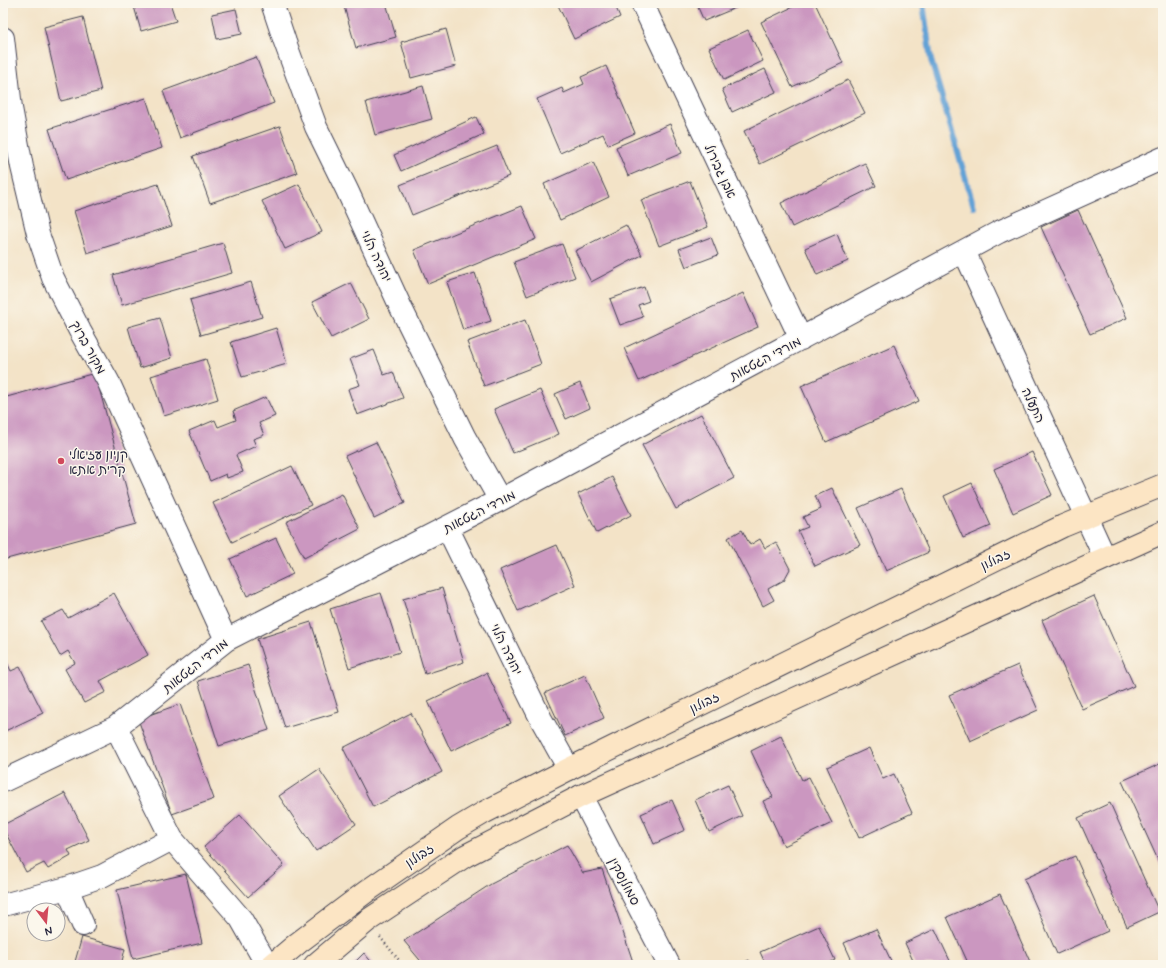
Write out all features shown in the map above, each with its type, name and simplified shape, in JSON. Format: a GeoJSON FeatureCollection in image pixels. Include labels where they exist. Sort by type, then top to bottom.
{"type":"FeatureCollection","features":[{"type":"Feature","properties":{"kind":"main road","name":"זבולון"},"geometry":{"type":"LineString","coordinates":[[272,965],[298,943],[367,891],[458,828],[485,812],[569,769],[1085,516],[1163,485]]}},
{"type":"Feature","properties":{"kind":"main road","name":"זבולון"},"geometry":{"type":"LineString","coordinates":[[315,965],[368,921],[465,856],[581,796],[1163,532]]}},
{"type":"Feature","properties":{"kind":"street","name":"יהודה הלוי"},"geometry":{"type":"LineString","coordinates":[[272,3],[287,49],[316,127],[402,310],[465,438],[500,500]]}},
{"type":"Feature","properties":{"kind":"street","name":"אבן גבירול"},"geometry":{"type":"LineString","coordinates":[[642,3],[801,339]]}},
{"type":"Feature","properties":{"kind":"street","name":"מקור ברוך"},"geometry":{"type":"LineString","coordinates":[[3,38],[11,108],[22,167],[38,234],[53,278],[108,381],[226,640]]}},
{"type":"Feature","properties":{"kind":"street","name":"מורדי הגטאות"},"geometry":{"type":"LineString","coordinates":[[3,781],[116,727],[226,640],[500,500],[999,232],[1163,158]]}},
{"type":"Feature","properties":{"kind":"street","name":"התעלה"},"geometry":{"type":"LineString","coordinates":[[964,251],[1105,558]]}},
{"type":"Feature","properties":{"kind":"street","name":"יהודה הלוי"},"geometry":{"type":"LineString","coordinates":[[447,527],[541,719],[569,769]]}},
{"type":"Feature","properties":{"kind":"street"},"geometry":{"type":"LineString","coordinates":[[116,727],[172,839],[241,919],[267,965]]}},
{"type":"Feature","properties":{"kind":"street","name":"סמולנסקין"},"geometry":{"type":"LineString","coordinates":[[581,796],[669,965]]}},
{"type":"Feature","properties":{"kind":"street"},"geometry":{"type":"LineString","coordinates":[[3,904],[67,888],[102,876],[172,839]]}},
{"type":"Feature","properties":{"kind":"street"},"geometry":{"type":"LineString","coordinates":[[67,888],[83,925]]}},
{"type":"Feature","properties":{"kind":"path"},"geometry":{"type":"LineString","coordinates":[[368,921],[403,965]]}},
{"type":"Feature","properties":{"kind":"building"},"geometry":{"type":"Polygon","coordinates":[[[133,3],[170,3],[176,21],[141,31],[133,3]]]}},
{"type":"Feature","properties":{"kind":"building"},"geometry":{"type":"Polygon","coordinates":[[[343,3],[386,3],[396,37],[356,48],[343,3]]]}},
{"type":"Feature","properties":{"kind":"building"},"geometry":{"type":"Polygon","coordinates":[[[557,3],[614,3],[620,17],[574,39],[557,3]]]}},
{"type":"Feature","properties":{"kind":"building"},"geometry":{"type":"Polygon","coordinates":[[[696,3],[745,3],[745,4],[704,21],[696,3]]]}},
{"type":"Feature","properties":{"kind":"building"},"geometry":{"type":"Polygon","coordinates":[[[801,3],[815,3],[843,63],[792,87],[761,22],[801,3]]]}},
{"type":"Feature","properties":{"kind":"building"},"geometry":{"type":"Polygon","coordinates":[[[236,9],[242,34],[217,39],[212,14],[236,9]]]}},
{"type":"Feature","properties":{"kind":"building"},"geometry":{"type":"Polygon","coordinates":[[[83,17],[101,91],[61,101],[44,27],[83,17]]]}},
{"type":"Feature","properties":{"kind":"building"},"geometry":{"type":"Polygon","coordinates":[[[446,29],[456,66],[411,78],[401,42],[446,29]]]}},
{"type":"Feature","properties":{"kind":"building"},"geometry":{"type":"Polygon","coordinates":[[[748,30],[763,61],[724,80],[709,48],[748,30]]]}},
{"type":"Feature","properties":{"kind":"building"},"geometry":{"type":"Polygon","coordinates":[[[256,57],[274,103],[180,138],[163,91],[256,57]]]}},
{"type":"Feature","properties":{"kind":"building"},"geometry":{"type":"Polygon","coordinates":[[[606,66],[635,133],[608,145],[603,134],[560,153],[537,99],[562,88],[564,93],[584,84],[581,77],[606,66]]]}},
{"type":"Feature","properties":{"kind":"building"},"geometry":{"type":"Polygon","coordinates":[[[765,69],[776,92],[732,112],[722,89],[765,69]]]}},
{"type":"Feature","properties":{"kind":"building"},"geometry":{"type":"Polygon","coordinates":[[[848,80],[865,113],[760,164],[744,131],[848,80]]]}},
{"type":"Feature","properties":{"kind":"building"},"geometry":{"type":"Polygon","coordinates":[[[423,86],[432,119],[375,135],[366,102],[423,86]]]}},
{"type":"Feature","properties":{"kind":"building"},"geometry":{"type":"Polygon","coordinates":[[[146,98],[162,148],[66,180],[49,129],[146,98]]]}},
{"type":"Feature","properties":{"kind":"building"},"geometry":{"type":"Polygon","coordinates":[[[476,117],[484,134],[401,171],[394,155],[476,117]]]}},
{"type":"Feature","properties":{"kind":"building"},"geometry":{"type":"Polygon","coordinates":[[[670,124],[682,153],[628,176],[616,147],[670,124]]]}},
{"type":"Feature","properties":{"kind":"building"},"geometry":{"type":"Polygon","coordinates":[[[280,126],[297,173],[210,203],[193,156],[280,126]]]}},
{"type":"Feature","properties":{"kind":"building"},"geometry":{"type":"Polygon","coordinates":[[[497,146],[509,176],[412,215],[400,185],[497,146]]]}},
{"type":"Feature","properties":{"kind":"building"},"geometry":{"type":"Polygon","coordinates":[[[593,162],[609,197],[560,220],[544,184],[593,162]]]}},
{"type":"Feature","properties":{"kind":"building"},"geometry":{"type":"Polygon","coordinates":[[[865,163],[876,186],[792,227],[781,203],[865,163]]]}},
{"type":"Feature","properties":{"kind":"building"},"geometry":{"type":"Polygon","coordinates":[[[690,181],[708,227],[659,246],[641,200],[690,181]]]}},
{"type":"Feature","properties":{"kind":"building"},"geometry":{"type":"Polygon","coordinates":[[[158,184],[172,226],[87,253],[74,211],[158,184]]]}},
{"type":"Feature","properties":{"kind":"building"},"geometry":{"type":"Polygon","coordinates":[[[299,184],[322,232],[285,249],[262,201],[299,184]]]}},
{"type":"Feature","properties":{"kind":"building"},"geometry":{"type":"Polygon","coordinates":[[[522,206],[536,239],[428,284],[414,250],[522,206]]]}},
{"type":"Feature","properties":{"kind":"building"},"geometry":{"type":"Polygon","coordinates":[[[1078,210],[1127,318],[1090,334],[1041,227],[1078,210]]]}},
{"type":"Feature","properties":{"kind":"building"},"geometry":{"type":"Polygon","coordinates":[[[626,225],[642,255],[591,282],[575,251],[626,225]]]}},
{"type":"Feature","properties":{"kind":"building"},"geometry":{"type":"Polygon","coordinates":[[[837,234],[848,261],[817,275],[805,248],[837,234]]]}},
{"type":"Feature","properties":{"kind":"building"},"geometry":{"type":"Polygon","coordinates":[[[711,237],[718,255],[686,267],[679,249],[711,237]]]}},
{"type":"Feature","properties":{"kind":"building"},"geometry":{"type":"Polygon","coordinates":[[[223,243],[232,273],[122,305],[113,275],[223,243]]]}},
{"type":"Feature","properties":{"kind":"building"},"geometry":{"type":"Polygon","coordinates":[[[562,244],[575,277],[527,296],[514,262],[562,244]]]}},
{"type":"Feature","properties":{"kind":"building"},"geometry":{"type":"Polygon","coordinates":[[[475,273],[491,321],[463,330],[447,282],[475,273]]]}},
{"type":"Feature","properties":{"kind":"building"},"geometry":{"type":"Polygon","coordinates":[[[251,282],[262,317],[201,335],[190,300],[251,282]]]}},
{"type":"Feature","properties":{"kind":"building"},"geometry":{"type":"Polygon","coordinates":[[[351,283],[369,319],[331,338],[312,302],[351,283]]]}},
{"type":"Feature","properties":{"kind":"building"},"geometry":{"type":"Polygon","coordinates":[[[644,287],[649,301],[638,305],[643,317],[620,325],[610,299],[644,287]]]}},
{"type":"Feature","properties":{"kind":"building"},"geometry":{"type":"Polygon","coordinates":[[[743,293],[758,327],[639,381],[624,348],[743,293]]]}},
{"type":"Feature","properties":{"kind":"building"},"geometry":{"type":"Polygon","coordinates":[[[160,318],[172,358],[140,368],[128,327],[160,318]]]}},
{"type":"Feature","properties":{"kind":"building"},"geometry":{"type":"Polygon","coordinates":[[[525,320],[541,364],[484,386],[467,342],[525,320]]]}},
{"type":"Feature","properties":{"kind":"building"},"geometry":{"type":"Polygon","coordinates":[[[276,328],[287,364],[242,377],[231,342],[276,328]]]}},
{"type":"Feature","properties":{"kind":"building"},"geometry":{"type":"Polygon","coordinates":[[[894,345],[919,401],[826,442],[801,386],[894,345]]]}},
{"type":"Feature","properties":{"kind":"building"},"geometry":{"type":"Polygon","coordinates":[[[374,350],[384,375],[393,372],[403,398],[357,415],[348,389],[360,385],[350,359],[374,350]]]}},
{"type":"Feature","properties":{"kind":"building"},"geometry":{"type":"Polygon","coordinates":[[[206,359],[218,399],[164,416],[151,376],[206,359]]]}},
{"type":"Feature","properties":{"kind":"building","name":"קניון עזיאלי קרית אתא"},"geometry":{"type":"Polygon","coordinates":[[[95,373],[136,524],[3,560],[3,398],[95,373]]]}},
{"type":"Feature","properties":{"kind":"building"},"geometry":{"type":"Polygon","coordinates":[[[580,383],[590,408],[566,419],[555,394],[580,383]]]}},
{"type":"Feature","properties":{"kind":"building"},"geometry":{"type":"Polygon","coordinates":[[[540,390],[559,434],[513,453],[494,409],[540,390]]]}},
{"type":"Feature","properties":{"kind":"building"},"geometry":{"type":"Polygon","coordinates":[[[266,397],[275,416],[259,423],[264,435],[253,439],[256,446],[236,455],[243,472],[227,478],[226,474],[210,481],[189,431],[215,420],[218,427],[236,420],[233,411],[266,397]]]}},
{"type":"Feature","properties":{"kind":"building"},"geometry":{"type":"Polygon","coordinates":[[[701,414],[734,478],[676,509],[642,445],[701,414]]]}},
{"type":"Feature","properties":{"kind":"building"},"geometry":{"type":"Polygon","coordinates":[[[376,442],[405,503],[374,518],[345,456],[376,442]]]}},
{"type":"Feature","properties":{"kind":"building"},"geometry":{"type":"Polygon","coordinates":[[[1032,452],[1052,495],[1013,513],[994,469],[1032,452]]]}},
{"type":"Feature","properties":{"kind":"building"},"geometry":{"type":"Polygon","coordinates":[[[292,466],[311,505],[232,542],[213,503],[292,466]]]}},
{"type":"Feature","properties":{"kind":"building"},"geometry":{"type":"Polygon","coordinates":[[[612,477],[631,515],[597,533],[578,494],[612,477]]]}},
{"type":"Feature","properties":{"kind":"building"},"geometry":{"type":"Polygon","coordinates":[[[972,483],[991,526],[963,538],[944,496],[972,483]]]}},
{"type":"Feature","properties":{"kind":"building"},"geometry":{"type":"Polygon","coordinates":[[[832,488],[860,545],[815,566],[798,531],[808,527],[803,517],[821,509],[815,496],[832,488]]]}},
{"type":"Feature","properties":{"kind":"building"},"geometry":{"type":"Polygon","coordinates":[[[901,489],[929,552],[886,571],[858,508],[901,489]]]}},
{"type":"Feature","properties":{"kind":"building"},"geometry":{"type":"Polygon","coordinates":[[[342,494],[360,529],[304,558],[286,522],[342,494]]]}},
{"type":"Feature","properties":{"kind":"building"},"geometry":{"type":"Polygon","coordinates":[[[742,530],[750,545],[760,539],[765,548],[776,542],[790,569],[784,580],[768,589],[774,600],[763,606],[728,538],[742,530]]]}},
{"type":"Feature","properties":{"kind":"building"},"geometry":{"type":"Polygon","coordinates":[[[276,538],[293,574],[247,596],[230,559],[276,538]]]}},
{"type":"Feature","properties":{"kind":"building"},"geometry":{"type":"Polygon","coordinates":[[[557,545],[575,585],[518,611],[500,570],[557,545]]]}},
{"type":"Feature","properties":{"kind":"building"},"geometry":{"type":"Polygon","coordinates":[[[442,588],[464,662],[425,674],[403,599],[442,588]]]}},
{"type":"Feature","properties":{"kind":"building"},"geometry":{"type":"Polygon","coordinates":[[[114,593],[148,655],[100,681],[106,692],[84,703],[65,669],[75,663],[68,651],[60,656],[41,621],[63,610],[68,618],[114,593]]]}},
{"type":"Feature","properties":{"kind":"building"},"geometry":{"type":"Polygon","coordinates":[[[381,593],[400,652],[349,668],[330,609],[381,593]]]}},
{"type":"Feature","properties":{"kind":"building"},"geometry":{"type":"Polygon","coordinates":[[[1094,596],[1134,686],[1082,709],[1042,620],[1094,596]]]}},
{"type":"Feature","properties":{"kind":"building"},"geometry":{"type":"Polygon","coordinates":[[[311,622],[339,712],[285,728],[257,639],[311,622]]]}},
{"type":"Feature","properties":{"kind":"building"},"geometry":{"type":"Polygon","coordinates":[[[3,654],[11,671],[20,667],[43,713],[3,732],[3,654]]]}},
{"type":"Feature","properties":{"kind":"building"},"geometry":{"type":"Polygon","coordinates":[[[248,665],[269,730],[219,746],[198,681],[248,665]]]}},
{"type":"Feature","properties":{"kind":"building"},"geometry":{"type":"Polygon","coordinates":[[[1018,665],[1038,710],[970,741],[949,695],[1018,665]]]}},
{"type":"Feature","properties":{"kind":"building"},"geometry":{"type":"Polygon","coordinates":[[[487,673],[511,723],[451,751],[428,701],[487,673]]]}},
{"type":"Feature","properties":{"kind":"building"},"geometry":{"type":"Polygon","coordinates":[[[585,675],[604,718],[565,736],[545,693],[585,675]]]}},
{"type":"Feature","properties":{"kind":"building"},"geometry":{"type":"Polygon","coordinates":[[[180,704],[214,799],[172,814],[138,719],[180,704]]]}},
{"type":"Feature","properties":{"kind":"building"},"geometry":{"type":"Polygon","coordinates":[[[411,713],[442,772],[373,807],[343,748],[411,713]]]}},
{"type":"Feature","properties":{"kind":"building"},"geometry":{"type":"Polygon","coordinates":[[[781,736],[802,780],[809,777],[832,823],[784,846],[763,801],[773,797],[751,751],[781,736]]]}},
{"type":"Feature","properties":{"kind":"building"},"geometry":{"type":"Polygon","coordinates":[[[869,748],[883,779],[894,774],[912,813],[859,838],[827,767],[869,748]]]}},
{"type":"Feature","properties":{"kind":"building"},"geometry":{"type":"Polygon","coordinates":[[[1162,763],[1163,765],[1163,871],[1122,781],[1162,763]]]}},
{"type":"Feature","properties":{"kind":"building"},"geometry":{"type":"Polygon","coordinates":[[[319,769],[356,824],[316,851],[279,796],[319,769]]]}},
{"type":"Feature","properties":{"kind":"building"},"geometry":{"type":"Polygon","coordinates":[[[728,785],[742,816],[709,832],[695,800],[728,785]]]}},
{"type":"Feature","properties":{"kind":"building"},"geometry":{"type":"Polygon","coordinates":[[[65,793],[89,840],[68,850],[71,856],[48,869],[44,863],[26,872],[3,828],[3,825],[65,793]]]}},
{"type":"Feature","properties":{"kind":"building"},"geometry":{"type":"Polygon","coordinates":[[[672,800],[685,830],[654,844],[641,814],[672,800]]]}},
{"type":"Feature","properties":{"kind":"building"},"geometry":{"type":"Polygon","coordinates":[[[1110,803],[1159,912],[1127,927],[1078,818],[1110,803]]]}},
{"type":"Feature","properties":{"kind":"building"},"geometry":{"type":"Polygon","coordinates":[[[240,815],[284,865],[248,897],[204,847],[240,815]]]}},
{"type":"Feature","properties":{"kind":"building"},"geometry":{"type":"Polygon","coordinates":[[[567,845],[583,873],[602,869],[634,965],[424,965],[404,941],[491,884],[567,845]]]}},
{"type":"Feature","properties":{"kind":"building"},"geometry":{"type":"Polygon","coordinates":[[[1075,856],[1108,931],[1057,954],[1024,879],[1075,856]]]}},
{"type":"Feature","properties":{"kind":"building"},"geometry":{"type":"Polygon","coordinates":[[[186,874],[202,943],[133,959],[117,890],[186,874]]]}},
{"type":"Feature","properties":{"kind":"building"},"geometry":{"type":"Polygon","coordinates":[[[1000,894],[1031,964],[969,965],[947,917],[1000,894]]]}},
{"type":"Feature","properties":{"kind":"building"},"geometry":{"type":"Polygon","coordinates":[[[819,926],[835,960],[825,965],[766,965],[760,952],[819,926]]]}},
{"type":"Feature","properties":{"kind":"building"},"geometry":{"type":"Polygon","coordinates":[[[876,929],[893,965],[854,965],[844,943],[876,929]]]}},
{"type":"Feature","properties":{"kind":"building"},"geometry":{"type":"Polygon","coordinates":[[[935,929],[952,965],[915,965],[905,943],[935,929]]]}},
{"type":"Feature","properties":{"kind":"building"},"geometry":{"type":"Polygon","coordinates":[[[82,937],[125,949],[121,965],[74,965],[82,937]]]}},
{"type":"Feature","properties":{"kind":"building"},"geometry":{"type":"Polygon","coordinates":[[[364,953],[374,965],[352,965],[364,953]]]}},
{"type":"Feature","properties":{"kind":"building"},"geometry":{"type":"Polygon","coordinates":[[[749,960],[752,965],[738,965],[749,960]]]}},
{"type":"Feature","properties":{"kind":"waterway"},"geometry":{"type":"LineString","coordinates":[[923,3],[931,60],[974,207]]}},
{"type":"Feature","properties":{"kind":"place","name":"קניון עזיאלי קרית אתא"},"geometry":{"type":"Point","coordinates":[61,461]}}]}
